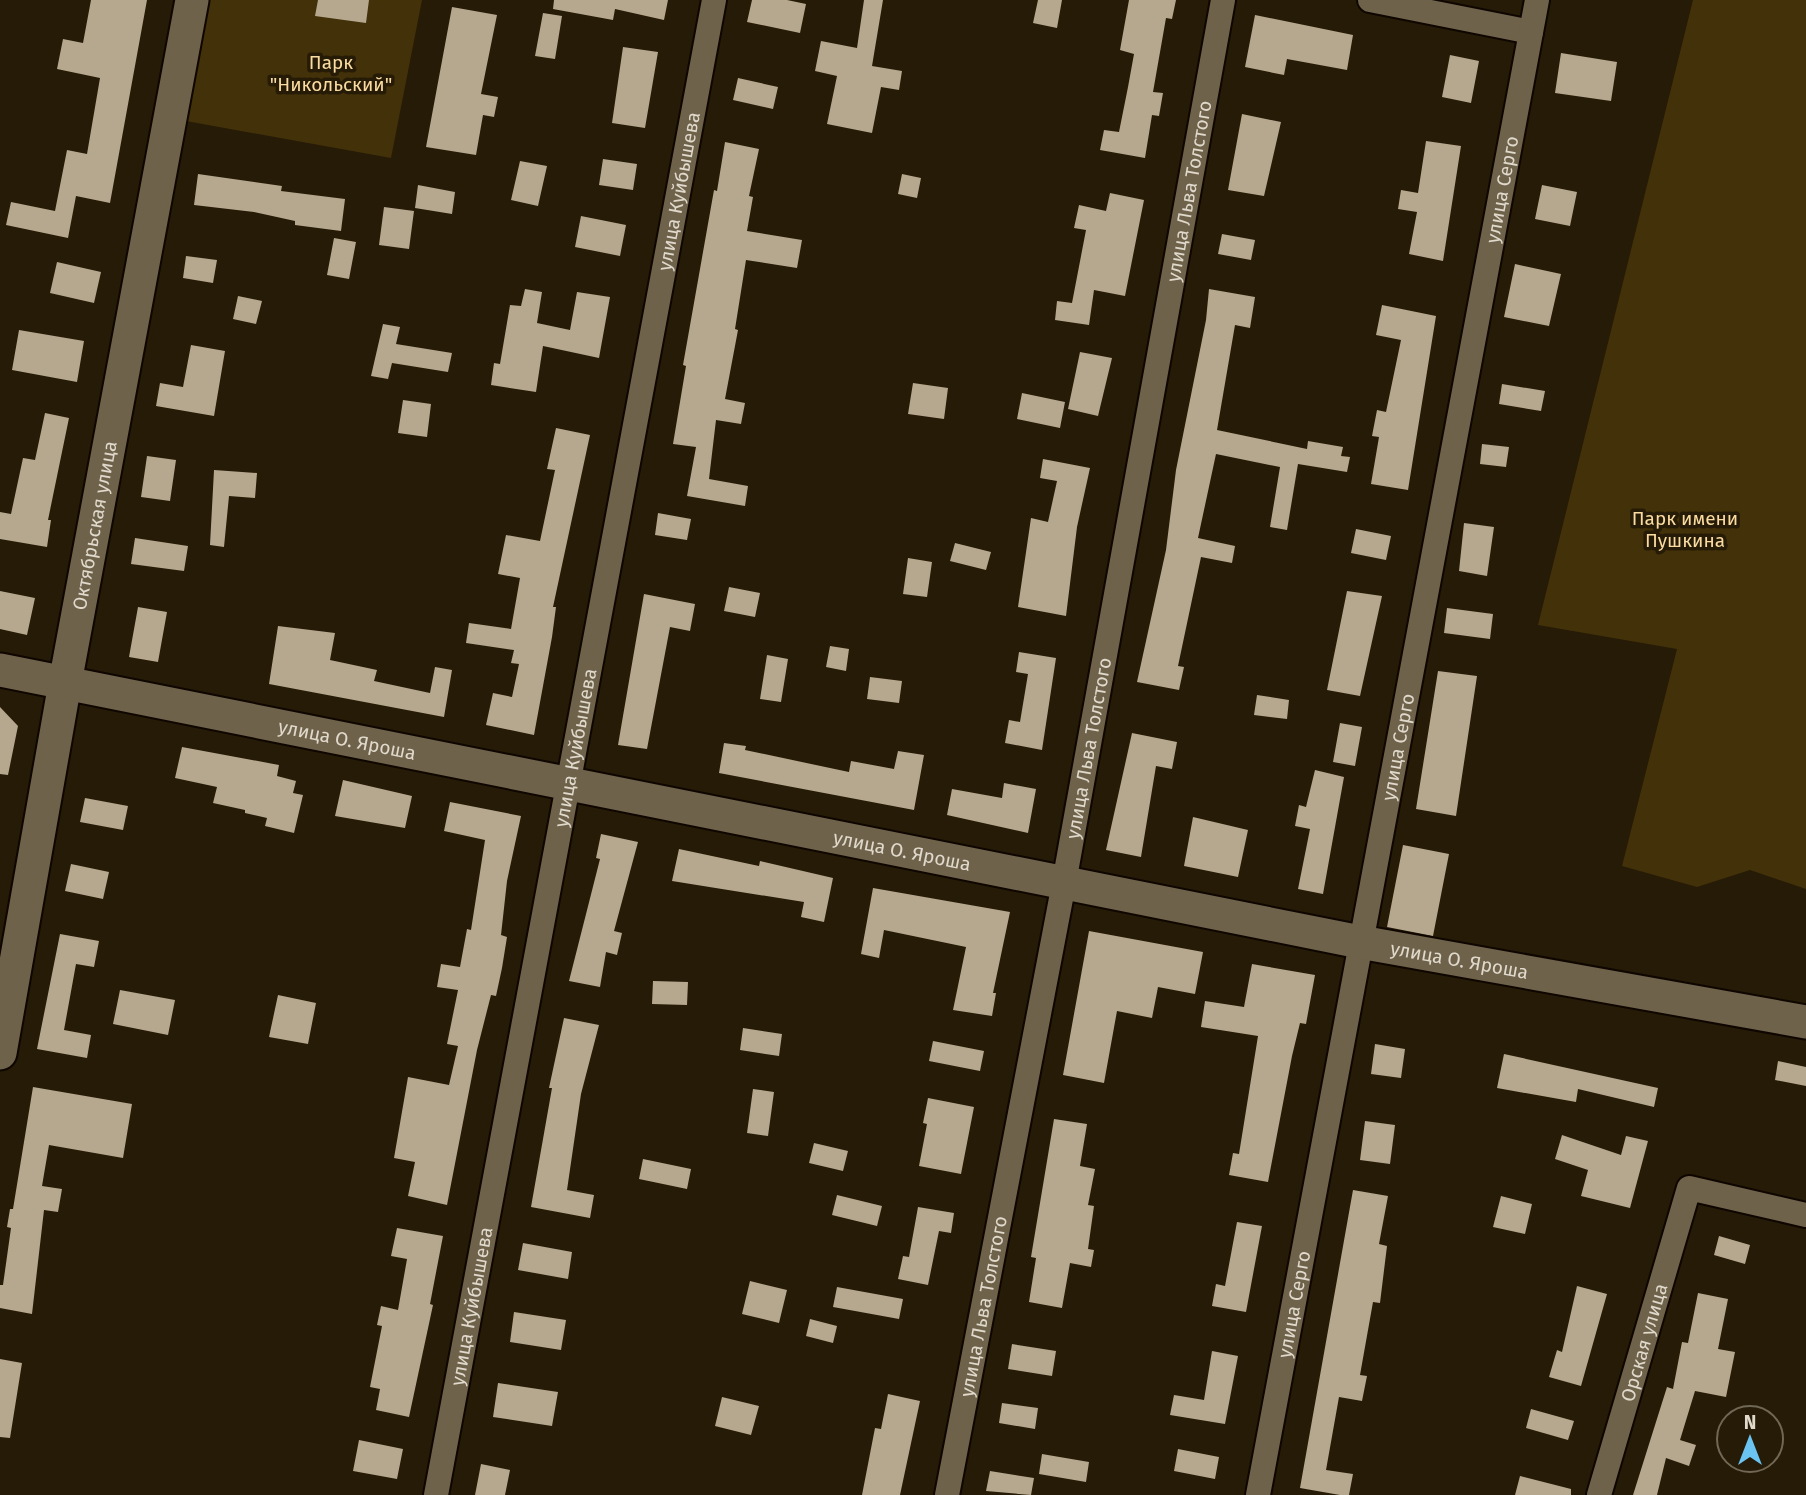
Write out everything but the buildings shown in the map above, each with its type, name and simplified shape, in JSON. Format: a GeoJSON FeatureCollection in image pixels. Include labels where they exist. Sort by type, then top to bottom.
{"type":"FeatureCollection","features":[{"type":"Feature","properties":{"kind":"main road","name":"Октябрьская улица"},"geometry":{"type":"LineString","coordinates":[[0,1054],[65,683],[192,0]]}},
{"type":"Feature","properties":{"kind":"main road","name":"улица О. Яроша"},"geometry":{"type":"LineString","coordinates":[[0,670],[1360,943],[1806,1022]]}},
{"type":"Feature","properties":{"kind":"street","name":"улица Куйбышева"},"geometry":{"type":"LineString","coordinates":[[436,1495],[571,784],[714,0]]}},
{"type":"Feature","properties":{"kind":"street","name":"улица Льва Толстого"},"geometry":{"type":"LineString","coordinates":[[947,1495],[1064,883],[1223,0]]}},
{"type":"Feature","properties":{"kind":"street"},"geometry":{"type":"LineString","coordinates":[[1370,0],[1531,32]]}},
{"type":"Feature","properties":{"kind":"street","name":"улица Серго"},"geometry":{"type":"LineString","coordinates":[[1258,1495],[1537,0]]}},
{"type":"Feature","properties":{"kind":"street","name":"Орская улица"},"geometry":{"type":"LineString","coordinates":[[1599,1495],[1689,1188],[1806,1215]]}},
{"type":"Feature","properties":{"kind":"green space","name":"Парк \"Никольский\""},"geometry":{"type":"Polygon","coordinates":[[[209,0],[422,0],[391,158],[186,121],[209,0]]]}},
{"type":"Feature","properties":{"kind":"green space","name":"Парк имени Пушкина"},"geometry":{"type":"Polygon","coordinates":[[[1693,0],[1806,0],[1806,889],[1750,870],[1697,887],[1622,866],[1677,649],[1538,625],[1693,0]]]}}]}
